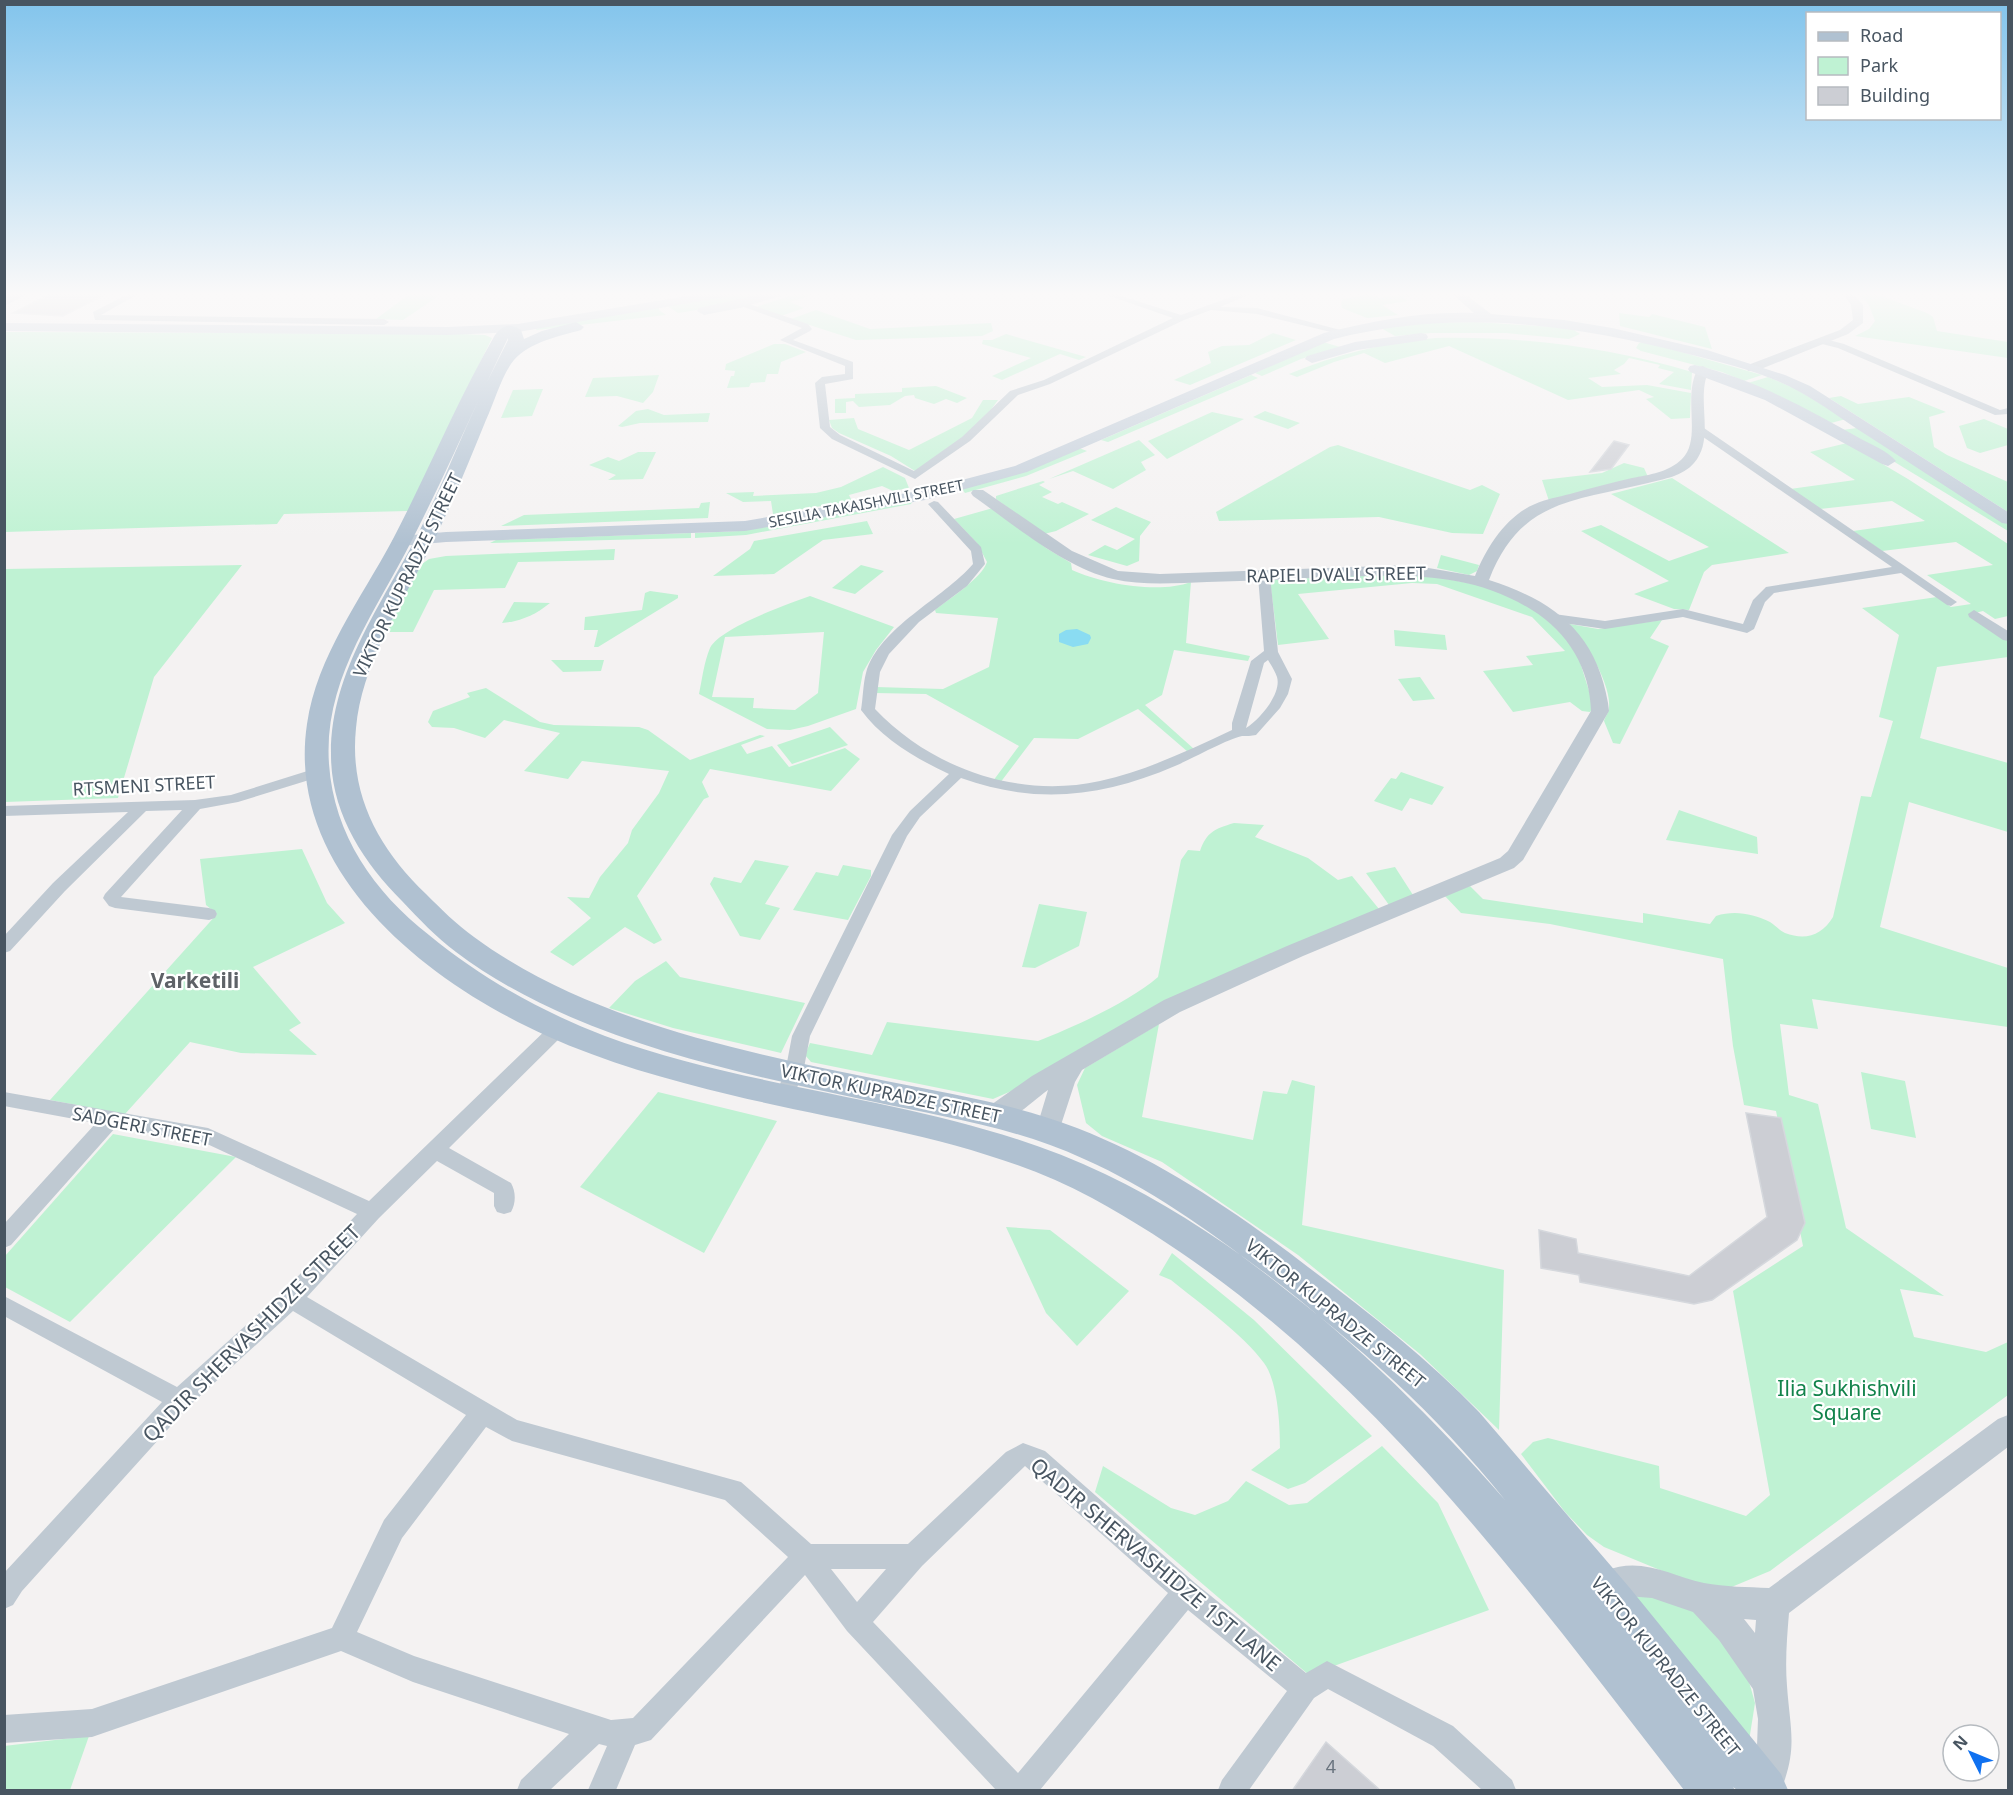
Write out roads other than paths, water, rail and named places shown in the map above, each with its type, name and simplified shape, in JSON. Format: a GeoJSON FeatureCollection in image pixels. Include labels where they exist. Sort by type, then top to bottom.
{"type":"FeatureCollection","features":[{"type":"Feature","properties":{"kind":"main road","name":"VIKTOR KUPRADZE STREET"},"geometry":{"type":"LineString","coordinates":[[414,547],[490,377]]}},
{"type":"Feature","properties":{"kind":"main road","name":"VIKTOR KUPRADZE STREET"},"geometry":{"type":"LineString","coordinates":[[498,377],[414,547],[367,627],[343,649],[319,718],[317,773],[332,832],[347,863],[379,906],[400,927],[452,968],[558,1029],[635,1042],[789,1084],[916,1124],[1039,1143],[1137,1170],[1219,1221],[1309,1287],[1408,1367],[1497,1458],[1712,1791]]}},
{"type":"Feature","properties":{"kind":"main road","name":"SESILIA TAKAISHVILI STREET"},"geometry":{"type":"LineString","coordinates":[[921,501],[1022,468],[1076,447],[1237,377]]}},
{"type":"Feature","properties":{"kind":"main road","name":"SESILIA TAKAISHVILI STREET"},"geometry":{"type":"LineString","coordinates":[[414,547],[490,542],[747,537],[921,501],[978,493],[1039,476],[1267,377]]}},
{"type":"Feature","properties":{"kind":"main road"},"geometry":{"type":"LineString","coordinates":[[1722,377],[1740,383],[1819,422],[1894,464],[2008,537]]}},
{"type":"Feature","properties":{"kind":"main road","name":"SESILIA TAKAISHVILI STREET"},"geometry":{"type":"LineString","coordinates":[[1774,377],[1805,389],[2008,519]]}},
{"type":"Feature","properties":{"kind":"main road"},"geometry":{"type":"LineString","coordinates":[[1819,422],[1842,427],[1855,421]]}},
{"type":"Feature","properties":{"kind":"main road"},"geometry":{"type":"LineString","coordinates":[[1098,437],[1099,442],[1114,445]]}},
{"type":"Feature","properties":{"kind":"main road"},"geometry":{"type":"LineString","coordinates":[[1076,447],[1092,447],[1095,451],[1091,454]]}},
{"type":"Feature","properties":{"kind":"main road","name":"SESILIA TAKAISHVILI STREET"},"geometry":{"type":"LineString","coordinates":[[414,547],[448,551],[490,542]]}},
{"type":"Feature","properties":{"kind":"main road","name":"VIKTOR KUPRADZE STREET"},"geometry":{"type":"LineString","coordinates":[[367,627],[344,732],[344,762],[356,820],[374,855],[394,879],[474,951],[514,977],[635,1042]]}},
{"type":"Feature","properties":{"kind":"main road"},"geometry":{"type":"LineString","coordinates":[[452,968],[474,951]]}},
{"type":"Feature","properties":{"kind":"main road","name":"VIKTOR KUPRADZE STREET"},"geometry":{"type":"LineString","coordinates":[[789,1084],[997,1114],[1039,1143]]}},
{"type":"Feature","properties":{"kind":"main road","name":"VIKTOR KUPRADZE STREET"},"geometry":{"type":"LineString","coordinates":[[1588,1600],[1764,1790]]}},
{"type":"Feature","properties":{"kind":"street"},"geometry":{"type":"LineString","coordinates":[[850,377],[825,379],[820,383],[825,428],[836,437],[915,476]]}},
{"type":"Feature","properties":{"kind":"street"},"geometry":{"type":"LineString","coordinates":[[915,476],[966,439],[1014,393],[1058,377]]}},
{"type":"Feature","properties":{"kind":"street"},"geometry":{"type":"LineString","coordinates":[[1481,581],[1495,549],[1512,528],[1537,509],[1659,477],[1680,468],[1690,458],[1697,428],[1699,377]]}},
{"type":"Feature","properties":{"kind":"street"},"geometry":{"type":"LineString","coordinates":[[1912,377],[1999,414],[2008,411]]}},
{"type":"Feature","properties":{"kind":"street"},"geometry":{"type":"LineString","coordinates":[[1697,428],[1951,602]]}},
{"type":"Feature","properties":{"kind":"street"},"geometry":{"type":"LineString","coordinates":[[915,476],[921,501],[977,550],[979,564],[963,583],[914,619],[883,652],[873,672],[868,710],[897,739],[927,758],[993,786],[1025,790],[1088,790],[1140,776],[1239,732],[1251,732],[1260,725],[1281,695],[1285,679],[1271,652],[1264,576]]}},
{"type":"Feature","properties":{"kind":"street","name":"RAPIEL DVALI STREET"},"geometry":{"type":"LineString","coordinates":[[978,493],[1067,554],[1115,575],[1160,579],[1411,570],[1431,571],[1481,581],[1522,597],[1554,618],[1578,644],[1587,658],[1600,702],[1600,711],[1516,855],[1507,862],[1172,1006],[1040,1083],[997,1114]]}},
{"type":"Feature","properties":{"kind":"street"},"geometry":{"type":"LineString","coordinates":[[1554,618],[1594,626],[1683,614],[1747,629],[1760,600],[1770,590],[1903,569]]}},
{"type":"Feature","properties":{"kind":"street"},"geometry":{"type":"LineString","coordinates":[[1974,614],[2008,637]]}},
{"type":"Feature","properties":{"kind":"street"},"geometry":{"type":"LineString","coordinates":[[1239,732],[1239,723],[1258,661],[1271,652]]}},
{"type":"Feature","properties":{"kind":"street"},"geometry":{"type":"LineString","coordinates":[[789,1084],[801,1036],[900,835],[915,814],[959,772]]}},
{"type":"Feature","properties":{"kind":"street","name":"RTSMENI STREET"},"geometry":{"type":"LineString","coordinates":[[4,810],[195,805],[233,799],[317,773]]}},
{"type":"Feature","properties":{"kind":"street"},"geometry":{"type":"LineString","coordinates":[[195,805],[111,898],[115,902],[209,914]]}},
{"type":"Feature","properties":{"kind":"street"},"geometry":{"type":"LineString","coordinates":[[4,947],[59,887],[141,808]]}},
{"type":"Feature","properties":{"kind":"street","name":"QADIR SHERVASHIDZE STREET"},"geometry":{"type":"LineString","coordinates":[[7,1586],[178,1400],[291,1299],[372,1212],[558,1029]]}},
{"type":"Feature","properties":{"kind":"street"},"geometry":{"type":"LineString","coordinates":[[1039,1143],[1072,1064]]}},
{"type":"Feature","properties":{"kind":"street","name":"SADGERI STREET"},"geometry":{"type":"LineString","coordinates":[[4,1099],[208,1136],[372,1212]]}},
{"type":"Feature","properties":{"kind":"street"},"geometry":{"type":"LineString","coordinates":[[4,1239],[111,1119]]}},
{"type":"Feature","properties":{"kind":"street"},"geometry":{"type":"LineString","coordinates":[[435,1150],[504,1189],[504,1206]]}},
{"type":"Feature","properties":{"kind":"street"},"geometry":{"type":"LineString","coordinates":[[291,1299],[512,1430],[732,1490],[806,1556],[856,1622],[946,1721],[1015,1791]]}},
{"type":"Feature","properties":{"kind":"street"},"geometry":{"type":"LineString","coordinates":[[4,1305],[178,1400]]}},
{"type":"Feature","properties":{"kind":"street"},"geometry":{"type":"LineString","coordinates":[[341,1638],[393,1528],[483,1412]]}},
{"type":"Feature","properties":{"kind":"street"},"geometry":{"type":"LineString","coordinates":[[1588,1600],[1620,1581],[1643,1578],[1703,1599],[1774,1604],[2008,1429]]}},
{"type":"Feature","properties":{"kind":"street","name":"QADIR SHERVASHIDZE 1ST LANE"},"geometry":{"type":"LineString","coordinates":[[856,1622],[913,1557],[1023,1454],[1037,1459],[1186,1592],[1305,1689]]}},
{"type":"Feature","properties":{"kind":"street"},"geometry":{"type":"LineString","coordinates":[[4,1729],[92,1723],[341,1638],[413,1669],[611,1734],[626,1734],[641,1730],[806,1556],[913,1557]]}},
{"type":"Feature","properties":{"kind":"street"},"geometry":{"type":"LineString","coordinates":[[1022,1791],[1186,1592]]}},
{"type":"Feature","properties":{"kind":"street"},"geometry":{"type":"LineString","coordinates":[[1703,1599],[1739,1639],[1770,1685]]}},
{"type":"Feature","properties":{"kind":"street"},"geometry":{"type":"LineString","coordinates":[[1764,1790],[1771,1768],[1775,1719],[1770,1685],[1770,1641],[1774,1604]]}},
{"type":"Feature","properties":{"kind":"street"},"geometry":{"type":"LineString","coordinates":[[1232,1791],[1305,1689],[1327,1674],[1443,1736],[1502,1791]]}},
{"type":"Feature","properties":{"kind":"street"},"geometry":{"type":"LineString","coordinates":[[531,1791],[595,1728]]}},
{"type":"Feature","properties":{"kind":"street"},"geometry":{"type":"LineString","coordinates":[[602,1791],[626,1734]]}},
{"type":"Feature","properties":{"kind":"water"},"geometry":{"type":"Polygon","coordinates":[[[1077,629],[1090,635],[1088,644],[1073,647],[1059,642],[1059,634],[1066,630],[1077,629]]]}},
{"type":"Feature","properties":{"kind":"district","name":"Varketili"},"geometry":{"type":"Point","coordinates":[195,980]}},
{"type":"Feature","properties":{"kind":"park label","name":"Ilia Sukhishvili Square"},"geometry":{"type":"Point","coordinates":[1847,1400]}}]}
